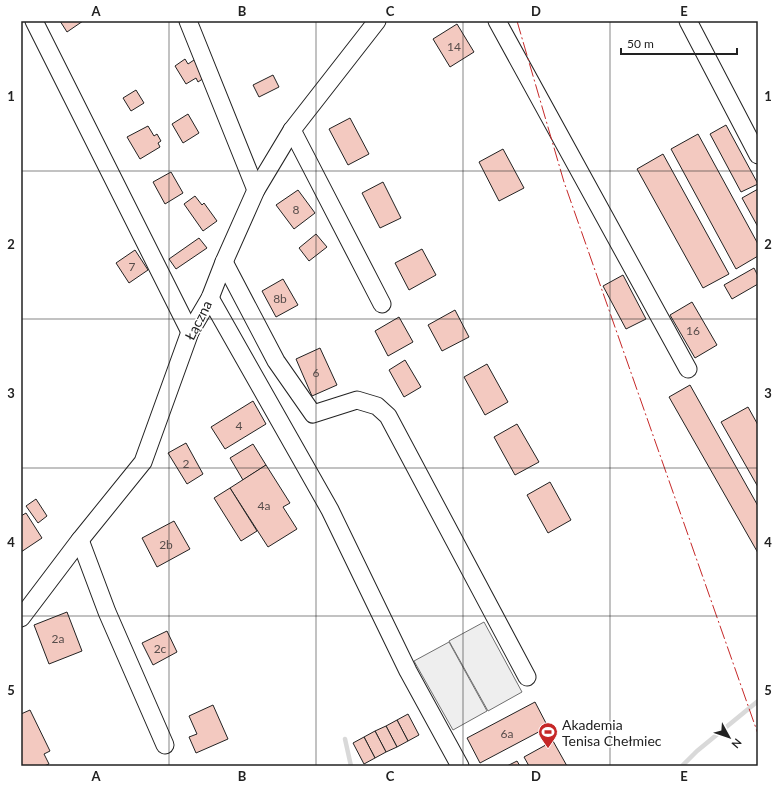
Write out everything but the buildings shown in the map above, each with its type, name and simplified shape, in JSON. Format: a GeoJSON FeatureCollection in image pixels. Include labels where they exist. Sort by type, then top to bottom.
{"type":"FeatureCollection","features":[{"type":"Feature","properties":{"kind":"street"},"geometry":{"type":"LineString","coordinates":[[34,21],[190,332]]}},
{"type":"Feature","properties":{"kind":"street"},"geometry":{"type":"LineString","coordinates":[[188,21],[256,190]]}},
{"type":"Feature","properties":{"kind":"street","name":"Łączna"},"geometry":{"type":"LineString","coordinates":[[21,618],[80,540],[143,462],[190,332],[210,298],[224,262],[256,190],[292,130],[377,21]]}},
{"type":"Feature","properties":{"kind":"street"},"geometry":{"type":"LineString","coordinates":[[497,21],[688,369]]}},
{"type":"Feature","properties":{"kind":"street"},"geometry":{"type":"LineString","coordinates":[[688,21],[758,155]]}},
{"type":"Feature","properties":{"kind":"street"},"geometry":{"type":"LineString","coordinates":[[696,21],[758,134]]}},
{"type":"Feature","properties":{"kind":"street"},"geometry":{"type":"LineString","coordinates":[[292,130],[382,304]]}},
{"type":"Feature","properties":{"kind":"street"},"geometry":{"type":"LineString","coordinates":[[224,262],[276,361],[313,414],[357,400],[378,406],[388,416],[527,677]]}},
{"type":"Feature","properties":{"kind":"street"},"geometry":{"type":"LineString","coordinates":[[210,298],[330,510],[408,671],[460,766]]}},
{"type":"Feature","properties":{"kind":"street"},"geometry":{"type":"LineString","coordinates":[[80,540],[107,612],[165,746]]}},
{"type":"Feature","properties":{"kind":"shaded area"},"geometry":{"type":"Polygon","coordinates":[[[484,622],[522,692],[488,711],[449,641],[484,622]]]}},
{"type":"Feature","properties":{"kind":"shaded area"},"geometry":{"type":"Polygon","coordinates":[[[449,642],[487,711],[453,730],[414,661],[449,642]]]}},
{"type":"Feature","properties":{"kind":"waterway"},"geometry":{"type":"LineString","coordinates":[[682,766],[697,751],[758,701]]}},
{"type":"Feature","properties":{"kind":"waterway"},"geometry":{"type":"LineString","coordinates":[[345,739],[351,766]]}},
{"type":"Feature","properties":{"kind":"power"},"geometry":{"type":"LineString","coordinates":[[517,21],[564,182],[758,734]]}},
{"type":"Feature","properties":{"kind":"place","name":"Akademia Tenisa Chełmiec"},"geometry":{"type":"Point","coordinates":[548,749]}}]}
